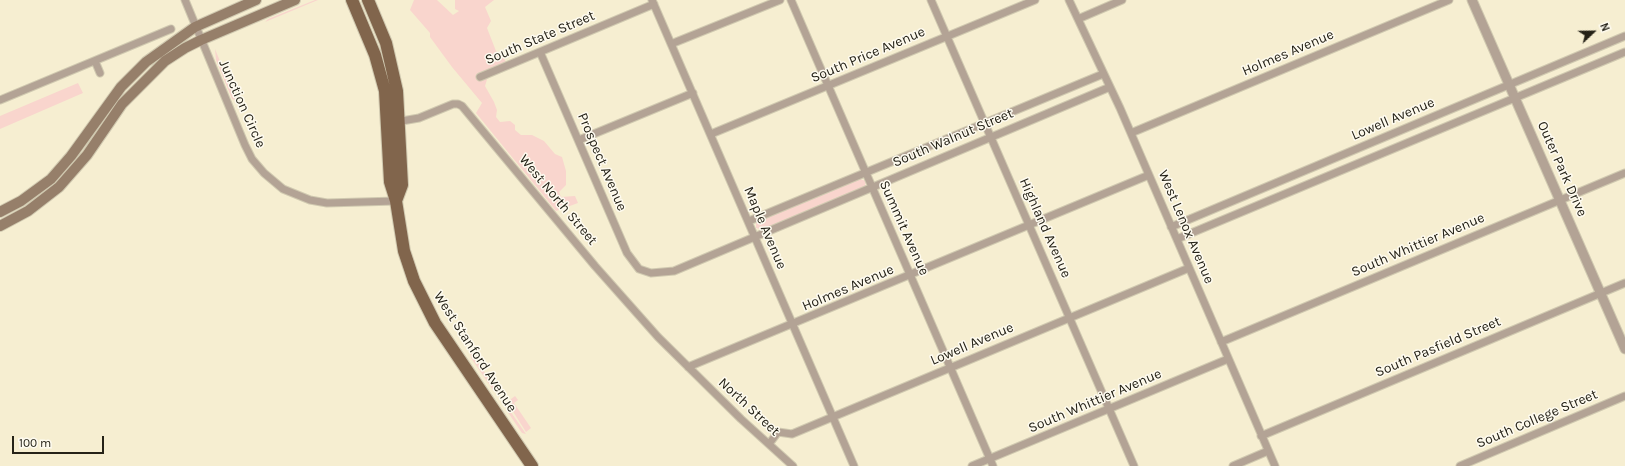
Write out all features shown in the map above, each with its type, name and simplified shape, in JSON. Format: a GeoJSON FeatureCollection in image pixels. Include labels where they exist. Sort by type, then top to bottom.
{"type":"FeatureCollection","features":[{"type":"Feature","properties":{"kind":"main road"},"geometry":{"type":"LineString","coordinates":[[0,212],[21,201],[51,179],[71,156],[97,118],[132,75],[156,53],[195,27],[256,0]]}},
{"type":"Feature","properties":{"kind":"main road"},"geometry":{"type":"LineString","coordinates":[[0,226],[28,211],[59,187],[87,155],[110,120],[137,88],[165,61],[201,40],[295,0]]}},
{"type":"Feature","properties":{"kind":"main road","name":"West Stanford Avenue"},"geometry":{"type":"LineString","coordinates":[[368,0],[384,39],[395,76],[394,122],[402,185],[396,201],[404,251],[414,281],[425,305],[532,466]]}},
{"type":"Feature","properties":{"kind":"main road"},"geometry":{"type":"LineString","coordinates":[[374,0],[386,29],[384,39]]}},
{"type":"Feature","properties":{"kind":"main road","name":"West Stanford Avenue"},"geometry":{"type":"LineString","coordinates":[[351,2],[381,74],[394,122]]}},
{"type":"Feature","properties":{"kind":"street","name":"Junction Circle"},"geometry":{"type":"LineString","coordinates":[[185,0],[245,145],[252,159],[275,183],[290,193],[319,202],[396,201]]}},
{"type":"Feature","properties":{"kind":"street"},"geometry":{"type":"LineString","coordinates":[[671,44],[780,0]]}},
{"type":"Feature","properties":{"kind":"street","name":"Summit Avenue"},"geometry":{"type":"LineString","coordinates":[[791,0],[993,466]]}},
{"type":"Feature","properties":{"kind":"street","name":"Highland Avenue"},"geometry":{"type":"LineString","coordinates":[[931,0],[1134,466]]}},
{"type":"Feature","properties":{"kind":"street","name":"South Price Avenue"},"geometry":{"type":"LineString","coordinates":[[711,134],[1035,0]]}},
{"type":"Feature","properties":{"kind":"street","name":"West Lenox Avenue"},"geometry":{"type":"LineString","coordinates":[[1069,0],[1103,74],[1134,132],[1149,175],[1274,466]]}},
{"type":"Feature","properties":{"kind":"street"},"geometry":{"type":"LineString","coordinates":[[1078,19],[1122,0]]}},
{"type":"Feature","properties":{"kind":"street","name":"Holmes Avenue"},"geometry":{"type":"LineString","coordinates":[[1134,132],[1449,0]]}},
{"type":"Feature","properties":{"kind":"street","name":"Outer Park Drive"},"geometry":{"type":"LineString","coordinates":[[1472,0],[1625,349]]}},
{"type":"Feature","properties":{"kind":"street","name":"Maple Avenue"},"geometry":{"type":"LineString","coordinates":[[653,2],[854,466]]}},
{"type":"Feature","properties":{"kind":"street","name":"South State Street"},"geometry":{"type":"LineString","coordinates":[[480,77],[653,2]]}},
{"type":"Feature","properties":{"kind":"street"},"geometry":{"type":"LineString","coordinates":[[0,100],[171,29]]}},
{"type":"Feature","properties":{"kind":"street","name":"Lowell Avenue"},"geometry":{"type":"LineString","coordinates":[[1171,227],[1625,36]]}},
{"type":"Feature","properties":{"kind":"street","name":"Prospect Avenue"},"geometry":{"type":"LineString","coordinates":[[540,52],[627,253],[639,269],[651,273]]}},
{"type":"Feature","properties":{"kind":"street","name":"Lowell Avenue"},"geometry":{"type":"LineString","coordinates":[[1177,239],[1625,52]]}},
{"type":"Feature","properties":{"kind":"street"},"geometry":{"type":"LineString","coordinates":[[95,61],[100,73]]}},
{"type":"Feature","properties":{"kind":"street","name":"South Walnut Street"},"geometry":{"type":"LineString","coordinates":[[749,221],[866,174],[1103,74]]}},
{"type":"Feature","properties":{"kind":"street","name":"South Walnut Street"},"geometry":{"type":"LineString","coordinates":[[651,273],[674,272],[755,236],[1110,87]]}},
{"type":"Feature","properties":{"kind":"street"},"geometry":{"type":"LineString","coordinates":[[579,140],[693,93]]}},
{"type":"Feature","properties":{"kind":"street","name":"West North Street"},"geometry":{"type":"LineString","coordinates":[[394,122],[419,118],[453,104],[462,106],[595,266],[688,368]]}},
{"type":"Feature","properties":{"kind":"street"},"geometry":{"type":"LineString","coordinates":[[1344,154],[1349,167]]}},
{"type":"Feature","properties":{"kind":"street","name":"South Whittier Avenue"},"geometry":{"type":"LineString","coordinates":[[1221,342],[1625,173]]}},
{"type":"Feature","properties":{"kind":"street","name":"Holmes Avenue"},"geometry":{"type":"LineString","coordinates":[[688,368],[911,276],[1149,175]]}},
{"type":"Feature","properties":{"kind":"street","name":"Lowell Avenue"},"geometry":{"type":"LineString","coordinates":[[769,444],[778,432],[792,434],[1189,268]]}},
{"type":"Feature","properties":{"kind":"street","name":"South Pasfield Street"},"geometry":{"type":"LineString","coordinates":[[1261,436],[1625,282]]}},
{"type":"Feature","properties":{"kind":"street","name":"South Whittier Avenue"},"geometry":{"type":"LineString","coordinates":[[972,466],[1228,359]]}},
{"type":"Feature","properties":{"kind":"street","name":"North Street"},"geometry":{"type":"LineString","coordinates":[[688,368],[793,466]]}},
{"type":"Feature","properties":{"kind":"street","name":"South College Street"},"geometry":{"type":"LineString","coordinates":[[1460,466],[1625,396]]}},
{"type":"Feature","properties":{"kind":"street"},"geometry":{"type":"LineString","coordinates":[[1232,466],[1268,451]]}},
{"type":"Feature","properties":{"kind":"shaded area"},"geometry":{"type":"Polygon","coordinates":[[[318,0],[265,22],[268,19],[318,0]]]}},
{"type":"Feature","properties":{"kind":"shaded area"},"geometry":{"type":"Polygon","coordinates":[[[414,0],[437,0],[453,15],[459,11],[455,9],[455,0],[494,0],[485,7],[491,21],[487,28],[496,51],[501,54],[506,62],[489,73],[485,86],[497,110],[496,117],[500,122],[510,121],[515,125],[515,130],[521,135],[532,135],[544,141],[555,154],[562,157],[566,171],[566,185],[559,192],[561,197],[575,196],[578,203],[556,211],[476,113],[482,103],[452,67],[430,37],[430,33],[410,10],[414,0]]]}},
{"type":"Feature","properties":{"kind":"shaded area"},"geometry":{"type":"Polygon","coordinates":[[[215,49],[236,100],[232,99],[216,60],[215,49]]]}},
{"type":"Feature","properties":{"kind":"shaded area"},"geometry":{"type":"Polygon","coordinates":[[[78,83],[83,93],[0,129],[0,116],[78,83]]]}},
{"type":"Feature","properties":{"kind":"shaded area"},"geometry":{"type":"Polygon","coordinates":[[[860,179],[866,181],[865,187],[765,230],[756,228],[756,223],[762,219],[860,179]]]}},
{"type":"Feature","properties":{"kind":"shaded area"},"geometry":{"type":"Polygon","coordinates":[[[470,351],[498,393],[493,390],[471,358],[470,351]]]}},
{"type":"Feature","properties":{"kind":"shaded area"},"geometry":{"type":"Polygon","coordinates":[[[515,396],[518,400],[514,403],[531,428],[526,432],[507,402],[515,396]]]}},
{"type":"Feature","properties":{"kind":"shaded area"},"geometry":{"type":"Polygon","coordinates":[[[506,405],[526,434],[522,433],[507,411],[506,405]]]}}]}
